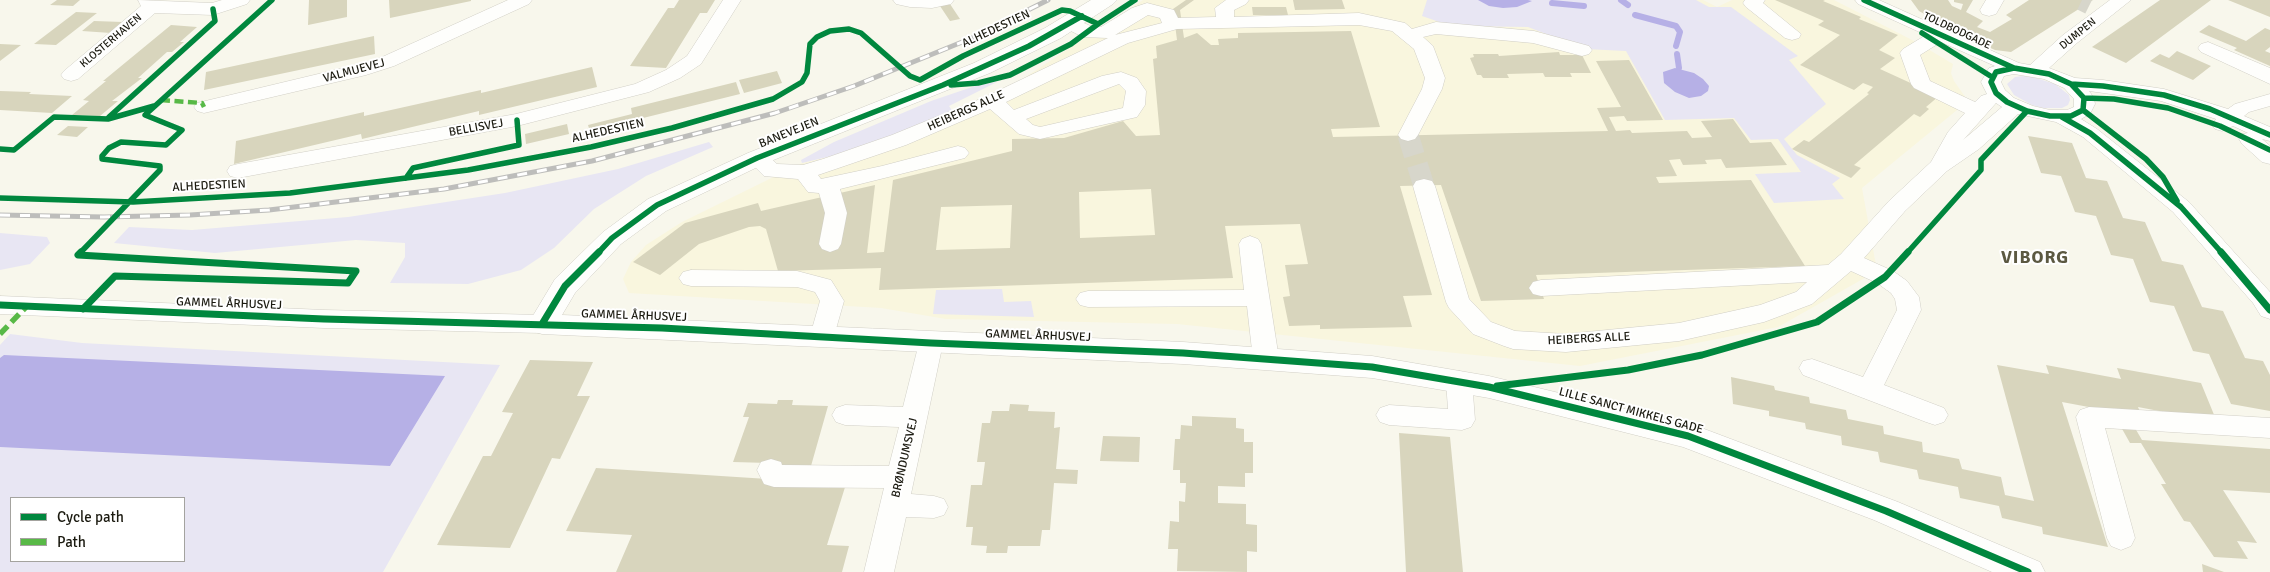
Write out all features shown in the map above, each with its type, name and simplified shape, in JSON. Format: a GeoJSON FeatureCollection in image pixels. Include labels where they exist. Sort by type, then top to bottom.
{"type":"FeatureCollection","features":[{"type":"Feature","properties":{"kind":"main road","name":"BANEVEJEN"},"geometry":{"type":"LineString","coordinates":[[542,324],[565,286],[612,238],[657,205],[757,158],[943,85],[1028,46],[1070,23],[1106,0]]}},
{"type":"Feature","properties":{"kind":"main road","name":"GAMMEL ÅRHUSVEJ"},"geometry":{"type":"LineString","coordinates":[[542,324],[822,336],[1266,359]]}},
{"type":"Feature","properties":{"kind":"main road","name":"LILLE SANCT MIKKELS GADE"},"geometry":{"type":"LineString","coordinates":[[1266,359],[1372,367],[1459,381],[1688,436],[1886,511],[2028,572]]}},
{"type":"Feature","properties":{"kind":"street","name":"KLOSTERHAVEN"},"geometry":{"type":"LineString","coordinates":[[71,75],[149,4],[213,9],[240,0]]}},
{"type":"Feature","properties":{"kind":"street","name":"VALMUEVEJ"},"geometry":{"type":"LineString","coordinates":[[204,107],[366,70],[523,0]]}},
{"type":"Feature","properties":{"kind":"street","name":"BELLISVEJ"},"geometry":{"type":"LineString","coordinates":[[238,171],[517,120],[642,88],[673,74],[694,60],[732,0]]}},
{"type":"Feature","properties":{"kind":"street"},"geometry":{"type":"LineString","coordinates":[[902,0],[932,3],[945,0]]}},
{"type":"Feature","properties":{"kind":"street"},"geometry":{"type":"LineString","coordinates":[[1070,23],[1090,33],[1105,33],[1139,12],[1154,9],[1174,0]]}},
{"type":"Feature","properties":{"kind":"street"},"geometry":{"type":"LineString","coordinates":[[1226,23],[1224,8],[1240,0]]}},
{"type":"Feature","properties":{"kind":"street"},"geometry":{"type":"LineString","coordinates":[[1347,0],[1359,19]]}},
{"type":"Feature","properties":{"kind":"street"},"geometry":{"type":"LineString","coordinates":[[1756,0],[1752,3],[1792,34]]}},
{"type":"Feature","properties":{"kind":"street","name":"DUMPEN"},"geometry":{"type":"LineString","coordinates":[[2036,70],[2070,39],[2099,8],[2122,0]]}},
{"type":"Feature","properties":{"kind":"street","name":"TOLDBODGADE"},"geometry":{"type":"LineString","coordinates":[[1869,1],[1933,39],[1994,85],[2015,106],[2039,114],[2062,117]]}},
{"type":"Feature","properties":{"kind":"street","name":"TOLDBODGADE"},"geometry":{"type":"LineString","coordinates":[[1869,1],[2014,68]]}},
{"type":"Feature","properties":{"kind":"street"},"geometry":{"type":"LineString","coordinates":[[1154,9],[1167,14],[1172,24]]}},
{"type":"Feature","properties":{"kind":"street","name":"HEIBERGS ALLE"},"geometry":{"type":"LineString","coordinates":[[757,158],[772,171],[804,172],[899,140],[992,101],[1121,39],[1168,27],[1172,24],[1359,19],[1398,27],[1423,46],[1435,78],[1432,89],[1408,135]]}},
{"type":"Feature","properties":{"kind":"street"},"geometry":{"type":"LineString","coordinates":[[1409,35],[1436,28],[1534,37],[1582,50]]}},
{"type":"Feature","properties":{"kind":"street"},"geometry":{"type":"LineString","coordinates":[[1933,39],[1910,53],[1922,84],[1977,111]]}},
{"type":"Feature","properties":{"kind":"street"},"geometry":{"type":"LineString","coordinates":[[2208,48],[2263,72],[2270,78]]}},
{"type":"Feature","properties":{"kind":"street"},"geometry":{"type":"LineString","coordinates":[[1994,85],[1996,72],[2014,68],[2036,70],[2049,74],[2079,97],[2146,158],[2163,177],[2181,207]]}},
{"type":"Feature","properties":{"kind":"street"},"geometry":{"type":"LineString","coordinates":[[992,101],[1011,118],[1026,130],[1040,132],[1130,114],[1135,105],[1136,91],[1130,82],[1121,78],[1109,80],[1011,118]]}},
{"type":"Feature","properties":{"kind":"street","name":"HEIBERGS ALLE"},"geometry":{"type":"LineString","coordinates":[[1939,166],[1955,136],[1977,111],[1994,85]]}},
{"type":"Feature","properties":{"kind":"street"},"geometry":{"type":"LineString","coordinates":[[2062,117],[2078,113],[2079,97]]}},
{"type":"Feature","properties":{"kind":"street"},"geometry":{"type":"LineString","coordinates":[[2079,97],[2140,102],[2225,121],[2270,135]]}},
{"type":"Feature","properties":{"kind":"street"},"geometry":{"type":"LineString","coordinates":[[2225,121],[2253,104],[2270,100]]}},
{"type":"Feature","properties":{"kind":"street","name":"HEIBERGS ALLE"},"geometry":{"type":"LineString","coordinates":[[1424,186],[1458,302],[1482,328],[1513,340],[1566,343],[1679,332],[1764,313],[1804,298],[1842,266],[1897,206],[1939,166],[1972,144],[2015,106]]}},
{"type":"Feature","properties":{"kind":"street"},"geometry":{"type":"LineString","coordinates":[[2062,117],[2096,138],[2181,207],[2261,297],[2270,310]]}},
{"type":"Feature","properties":{"kind":"street"},"geometry":{"type":"LineString","coordinates":[[2225,121],[2270,158]]}},
{"type":"Feature","properties":{"kind":"street"},"geometry":{"type":"LineString","coordinates":[[2249,139],[2270,150]]}},
{"type":"Feature","properties":{"kind":"street"},"geometry":{"type":"LineString","coordinates":[[804,172],[816,187],[958,153]]}},
{"type":"Feature","properties":{"kind":"street"},"geometry":{"type":"LineString","coordinates":[[828,185],[836,213],[830,244]]}},
{"type":"Feature","properties":{"kind":"street"},"geometry":{"type":"LineString","coordinates":[[1250,244],[1266,359]]}},
{"type":"Feature","properties":{"kind":"street"},"geometry":{"type":"LineString","coordinates":[[1541,288],[1725,279],[1842,266],[1885,277],[1899,287],[1906,297],[1909,310],[1870,388]]}},
{"type":"Feature","properties":{"kind":"street"},"geometry":{"type":"LineString","coordinates":[[691,278],[797,279],[823,286],[832,301],[822,336]]}},
{"type":"Feature","properties":{"kind":"street"},"geometry":{"type":"LineString","coordinates":[[1725,279],[1767,290],[1791,303]]}},
{"type":"Feature","properties":{"kind":"street"},"geometry":{"type":"LineString","coordinates":[[1088,299],[1258,298]]}},
{"type":"Feature","properties":{"kind":"street","name":"GAMMEL ÅRHUSVEJ"},"geometry":{"type":"LineString","coordinates":[[0,305],[324,319],[542,324]]}},
{"type":"Feature","properties":{"kind":"street","name":"BRØNDUMSVEJ"},"geometry":{"type":"LineString","coordinates":[[879,572],[931,343]]}},
{"type":"Feature","properties":{"kind":"street"},"geometry":{"type":"LineString","coordinates":[[1812,368],[1870,388],[1935,414]]}},
{"type":"Feature","properties":{"kind":"street"},"geometry":{"type":"LineString","coordinates":[[1389,414],[1462,420],[1459,381]]}},
{"type":"Feature","properties":{"kind":"street"},"geometry":{"type":"LineString","coordinates":[[845,415],[914,418]]}},
{"type":"Feature","properties":{"kind":"street"},"geometry":{"type":"LineString","coordinates":[[2121,538],[2089,417],[2270,428]]}},
{"type":"Feature","properties":{"kind":"street"},"geometry":{"type":"LineString","coordinates":[[771,470],[774,476],[900,477]]}},
{"type":"Feature","properties":{"kind":"street"},"geometry":{"type":"LineString","coordinates":[[894,505],[934,507]]}},
{"type":"Feature","properties":{"kind":"shaded area"},"geometry":{"type":"Polygon","coordinates":[[[1143,0],[1703,0],[1717,7],[1732,0],[1834,0],[1916,42],[1953,64],[1951,73],[1954,81],[1968,101],[1862,188],[1877,271],[1778,327],[1580,366],[1177,324],[946,319],[881,308],[629,293],[623,279],[631,262],[646,245],[682,222],[802,163],[861,149],[914,130],[1021,80],[1143,0]]]}},
{"type":"Feature","properties":{"kind":"shaded area"},"geometry":{"type":"Polygon","coordinates":[[[1427,0],[1696,0],[1709,7],[1731,7],[1798,56],[1789,60],[1826,104],[1784,139],[1797,155],[1840,178],[1832,184],[1844,199],[1774,203],[1755,174],[1801,172],[1778,139],[1751,140],[1734,118],[1665,120],[1626,51],[1585,49],[1528,27],[1451,26],[1422,16],[1427,0]]]}},
{"type":"Feature","properties":{"kind":"shaded area"},"geometry":{"type":"Polygon","coordinates":[[[1478,0],[1532,1],[1517,7],[1503,8],[1489,6],[1478,0]]]}},
{"type":"Feature","properties":{"kind":"shaded area"},"geometry":{"type":"Polygon","coordinates":[[[1675,68],[1694,73],[1703,79],[1709,86],[1708,91],[1701,96],[1689,98],[1675,92],[1664,83],[1663,72],[1675,68]]]}},
{"type":"Feature","properties":{"kind":"shaded area"},"geometry":{"type":"Polygon","coordinates":[[[2023,76],[2055,84],[2069,95],[2068,105],[2062,108],[2043,108],[2032,105],[2014,95],[2007,84],[2015,77],[2023,76]]]}},
{"type":"Feature","properties":{"kind":"shaded area"},"geometry":{"type":"Polygon","coordinates":[[[997,82],[949,106],[953,112],[861,149],[802,163],[801,160],[834,142],[931,101],[978,85],[997,82]]]}},
{"type":"Feature","properties":{"kind":"shaded area"},"geometry":{"type":"Polygon","coordinates":[[[709,142],[713,147],[646,176],[594,209],[554,248],[521,270],[468,284],[390,283],[405,257],[405,243],[356,240],[215,253],[114,243],[129,227],[192,230],[348,217],[505,193],[618,169],[709,142]]]}},
{"type":"Feature","properties":{"kind":"shaded area"},"geometry":{"type":"Polygon","coordinates":[[[0,233],[47,237],[50,243],[30,264],[0,270],[0,233]]]}},
{"type":"Feature","properties":{"kind":"shaded area"},"geometry":{"type":"Polygon","coordinates":[[[1002,289],[1004,302],[1031,301],[1034,317],[933,314],[936,290],[1002,289]]]}},
{"type":"Feature","properties":{"kind":"shaded area"},"geometry":{"type":"Polygon","coordinates":[[[10,334],[82,343],[500,365],[383,572],[0,572],[0,345],[10,334]]]}},
{"type":"Feature","properties":{"kind":"shaded area"},"geometry":{"type":"Polygon","coordinates":[[[4,355],[445,376],[390,466],[0,447],[0,358],[4,355]]]}},
{"type":"Feature","properties":{"kind":"building"},"geometry":{"type":"Polygon","coordinates":[[[57,0],[80,0],[73,6],[50,5],[57,0]]]}},
{"type":"Feature","properties":{"kind":"building"},"geometry":{"type":"Polygon","coordinates":[[[309,0],[347,0],[347,17],[308,25],[309,0]]]}},
{"type":"Feature","properties":{"kind":"building"},"geometry":{"type":"Polygon","coordinates":[[[389,0],[471,0],[471,1],[390,18],[389,0]]]}},
{"type":"Feature","properties":{"kind":"building"},"geometry":{"type":"Polygon","coordinates":[[[679,0],[715,0],[707,13],[700,13],[666,68],[630,66],[668,8],[674,8],[679,0]]]}},
{"type":"Feature","properties":{"kind":"building"},"geometry":{"type":"Polygon","coordinates":[[[1186,0],[1194,0],[1180,10],[1184,38],[1197,33],[1211,45],[1219,45],[1218,39],[1238,38],[1238,33],[1351,31],[1380,127],[1331,129],[1333,137],[1608,131],[1597,108],[1621,107],[1596,61],[1629,60],[1663,120],[1627,121],[1624,116],[1609,117],[1616,131],[1630,130],[1632,133],[1687,131],[1692,138],[1712,137],[1701,121],[1733,119],[1750,143],[1771,142],[1787,165],[1726,168],[1721,159],[1705,160],[1707,164],[1683,165],[1680,159],[1669,160],[1677,176],[1656,177],[1659,183],[1751,180],[1805,266],[1536,275],[1544,299],[1481,301],[1441,185],[1400,186],[1432,295],[1403,296],[1412,327],[1320,329],[1320,325],[1289,326],[1283,297],[1290,296],[1285,265],[1308,264],[1300,224],[1225,226],[1233,278],[879,290],[881,268],[778,271],[766,229],[760,226],[749,227],[699,244],[660,275],[633,262],[685,223],[758,203],[761,211],[875,185],[867,253],[884,252],[893,180],[1012,151],[1012,139],[1064,138],[1123,121],[1136,136],[1160,135],[1153,59],[1157,58],[1156,46],[1177,40],[1173,9],[1186,0]],[[1151,189],[1079,192],[1080,238],[1155,235],[1151,189]],[[1012,205],[941,207],[936,250],[1010,248],[1012,205]]]}},
{"type":"Feature","properties":{"kind":"building"},"geometry":{"type":"Polygon","coordinates":[[[1293,0],[1342,0],[1345,9],[1295,10],[1293,0]]]}},
{"type":"Feature","properties":{"kind":"building"},"geometry":{"type":"Polygon","coordinates":[[[1775,0],[1825,0],[1823,1],[1861,17],[1859,19],[1898,35],[1879,50],[1895,58],[1880,69],[1939,96],[1926,107],[1929,109],[1920,117],[1914,114],[1854,165],[1861,168],[1851,178],[1792,149],[1804,140],[1809,142],[1869,94],[1867,93],[1873,87],[1863,83],[1854,90],[1800,65],[1840,35],[1818,25],[1824,21],[1775,0]]]}},
{"type":"Feature","properties":{"kind":"building"},"geometry":{"type":"Polygon","coordinates":[[[1911,0],[1948,0],[1952,6],[1961,10],[1963,4],[1954,2],[1954,0],[1973,0],[1966,12],[1983,21],[1977,27],[1990,32],[2012,19],[2006,15],[2029,0],[2093,0],[2011,52],[1995,50],[1962,35],[1919,11],[1911,0]]]}},
{"type":"Feature","properties":{"kind":"building"},"geometry":{"type":"Polygon","coordinates":[[[2160,0],[2211,0],[2126,63],[2092,47],[2160,0]]]}},
{"type":"Feature","properties":{"kind":"building"},"geometry":{"type":"Polygon","coordinates":[[[2228,0],[2270,0],[2270,17],[2228,0]]]}},
{"type":"Feature","properties":{"kind":"building"},"geometry":{"type":"Polygon","coordinates":[[[950,4],[960,19],[950,21],[940,6],[950,4]]]}},
{"type":"Feature","properties":{"kind":"building"},"geometry":{"type":"Polygon","coordinates":[[[1252,7],[1286,7],[1288,15],[1253,15],[1252,7]]]}},
{"type":"Feature","properties":{"kind":"building"},"geometry":{"type":"Polygon","coordinates":[[[76,12],[97,13],[56,45],[34,44],[76,12]]]}},
{"type":"Feature","properties":{"kind":"building"},"geometry":{"type":"Polygon","coordinates":[[[94,21],[123,22],[111,33],[82,31],[94,21]]]}},
{"type":"Feature","properties":{"kind":"building"},"geometry":{"type":"Polygon","coordinates":[[[171,25],[197,27],[180,42],[184,42],[172,52],[167,52],[138,78],[142,78],[112,101],[118,101],[100,116],[72,115],[89,101],[83,100],[106,81],[103,81],[171,25]]]}},
{"type":"Feature","properties":{"kind":"building"},"geometry":{"type":"Polygon","coordinates":[[[2209,25],[2246,41],[2265,28],[2270,30],[2270,47],[2265,51],[2270,53],[2270,66],[2234,50],[2237,48],[2199,32],[2209,25]]]}},
{"type":"Feature","properties":{"kind":"building"},"geometry":{"type":"Polygon","coordinates":[[[374,36],[375,54],[204,90],[206,72],[374,36]]]}},
{"type":"Feature","properties":{"kind":"building"},"geometry":{"type":"Polygon","coordinates":[[[0,44],[21,45],[0,61],[0,44]]]}},
{"type":"Feature","properties":{"kind":"building"},"geometry":{"type":"Polygon","coordinates":[[[2177,51],[2211,66],[2193,80],[2150,61],[2160,54],[2169,58],[2177,51]]]}},
{"type":"Feature","properties":{"kind":"building"},"geometry":{"type":"Polygon","coordinates":[[[1559,52],[1560,55],[1582,55],[1591,73],[1570,73],[1572,77],[1545,77],[1543,73],[1507,74],[1509,78],[1483,78],[1481,75],[1477,75],[1470,58],[1474,57],[1473,54],[1498,54],[1499,56],[1559,52]]]}},
{"type":"Feature","properties":{"kind":"building"},"geometry":{"type":"Polygon","coordinates":[[[592,67],[597,87],[479,115],[479,111],[362,139],[361,134],[234,164],[236,141],[364,112],[364,116],[481,90],[481,93],[592,67]]]}},
{"type":"Feature","properties":{"kind":"building"},"geometry":{"type":"Polygon","coordinates":[[[777,71],[782,83],[744,93],[739,80],[777,71]]]}},
{"type":"Feature","properties":{"kind":"building"},"geometry":{"type":"Polygon","coordinates":[[[736,82],[740,94],[635,120],[637,126],[592,138],[588,125],[632,114],[631,108],[736,82]]]}},
{"type":"Feature","properties":{"kind":"building"},"geometry":{"type":"Polygon","coordinates":[[[0,91],[72,96],[52,113],[0,110],[0,91]]]}},
{"type":"Feature","properties":{"kind":"building"},"geometry":{"type":"Polygon","coordinates":[[[567,124],[569,134],[526,144],[525,134],[567,124]]]}},
{"type":"Feature","properties":{"kind":"building"},"geometry":{"type":"Polygon","coordinates":[[[68,126],[88,127],[77,137],[57,135],[68,126]]]}},
{"type":"Feature","properties":{"kind":"building"},"geometry":{"type":"Polygon","coordinates":[[[2028,136],[2072,143],[2086,178],[2107,181],[2123,218],[2145,222],[2162,261],[2183,265],[2202,307],[2223,311],[2245,358],[2263,361],[2270,375],[2270,411],[2231,404],[2209,354],[2193,351],[2174,306],[2150,302],[2133,259],[2111,255],[2096,216],[2075,212],[2061,176],[2041,173],[2028,136]]]}},
{"type":"Feature","properties":{"kind":"building"},"geometry":{"type":"Polygon","coordinates":[[[530,360],[593,362],[577,396],[590,396],[560,459],[552,458],[510,548],[437,545],[483,456],[491,456],[513,413],[502,412],[530,360]]]}},
{"type":"Feature","properties":{"kind":"building"},"geometry":{"type":"Polygon","coordinates":[[[1997,365],[2049,374],[2046,365],[2121,379],[2117,368],[2201,383],[2217,422],[2138,407],[2142,417],[2062,402],[2108,547],[2043,534],[2042,527],[2002,518],[1999,506],[1960,498],[1958,487],[1919,479],[1917,470],[1880,462],[1878,452],[1842,445],[1841,436],[1806,429],[1805,423],[1769,416],[1769,411],[1733,404],[1731,377],[1774,386],[1775,390],[1809,397],[1810,403],[1846,410],[1848,419],[1883,426],[1884,434],[1922,442],[1923,452],[1959,459],[1962,469],[2001,477],[2005,495],[2034,501],[1997,365]]]}},
{"type":"Feature","properties":{"kind":"building"},"geometry":{"type":"Polygon","coordinates":[[[778,400],[793,400],[792,405],[828,406],[811,466],[786,465],[785,468],[769,463],[733,462],[749,417],[743,417],[748,403],[777,404],[778,400]]]}},
{"type":"Feature","properties":{"kind":"building"},"geometry":{"type":"Polygon","coordinates":[[[1010,404],[1029,405],[1028,411],[1055,412],[1054,428],[1060,427],[1056,469],[1078,470],[1077,484],[1054,483],[1050,530],[1042,530],[1040,546],[1008,546],[1007,553],[986,553],[987,546],[971,545],[973,527],[966,527],[971,485],[982,485],[985,462],[977,462],[982,423],[990,423],[992,411],[1009,411],[1010,404]]]}},
{"type":"Feature","properties":{"kind":"building"},"geometry":{"type":"Polygon","coordinates":[[[1192,416],[1236,418],[1236,428],[1244,429],[1244,442],[1253,442],[1253,473],[1245,473],[1245,487],[1218,486],[1218,503],[1246,504],[1246,524],[1257,525],[1257,552],[1247,551],[1247,572],[1177,571],[1178,549],[1168,549],[1170,521],[1179,522],[1179,501],[1185,502],[1186,483],[1180,483],[1180,470],[1173,470],[1175,439],[1180,439],[1181,425],[1192,426],[1192,416]]]}},
{"type":"Feature","properties":{"kind":"building"},"geometry":{"type":"Polygon","coordinates":[[[2121,427],[2135,428],[2142,440],[2270,449],[2270,493],[2223,490],[2257,543],[2237,541],[2248,559],[2214,557],[2190,522],[2184,521],[2161,484],[2166,484],[2141,443],[2130,443],[2121,427]]]}},
{"type":"Feature","properties":{"kind":"building"},"geometry":{"type":"Polygon","coordinates":[[[1399,433],[1450,437],[1463,572],[1406,572],[1399,433]]]}},
{"type":"Feature","properties":{"kind":"building"},"geometry":{"type":"Polygon","coordinates":[[[1103,436],[1140,437],[1139,462],[1100,461],[1103,436]]]}},
{"type":"Feature","properties":{"kind":"building"},"geometry":{"type":"Polygon","coordinates":[[[596,468],[846,484],[827,545],[849,546],[842,572],[616,572],[632,535],[566,531],[596,468]]]}},
{"type":"Feature","properties":{"kind":"building"},"geometry":{"type":"Polygon","coordinates":[[[2202,564],[2224,572],[2203,572],[2202,564]]]}},
{"type":"Feature","properties":{"kind":"waterway"},"geometry":{"type":"LineString","coordinates":[[1621,0],[1628,5]]}},
{"type":"Feature","properties":{"kind":"waterway"},"geometry":{"type":"LineString","coordinates":[[1552,3],[1584,6]]}},
{"type":"Feature","properties":{"kind":"waterway"},"geometry":{"type":"LineString","coordinates":[[1635,15],[1676,26],[1680,32],[1676,46]]}},
{"type":"Feature","properties":{"kind":"waterway"},"geometry":{"type":"LineString","coordinates":[[1677,54],[1679,68]]}},
{"type":"Feature","properties":{"kind":"tunnel"},"geometry":{"type":"LineString","coordinates":[[2082,0],[2090,4]]}},
{"type":"Feature","properties":{"kind":"tunnel"},"geometry":{"type":"LineString","coordinates":[[1408,135],[1424,186]]}},
{"type":"Feature","properties":{"kind":"railway"},"geometry":{"type":"LineString","coordinates":[[0,215],[104,217],[190,215],[269,210],[444,189],[592,161],[775,113],[854,86],[972,38],[1048,0]]}},
{"type":"Feature","properties":{"kind":"marked path"},"geometry":{"type":"LineString","coordinates":[[161,100],[202,103],[204,107]]}},
{"type":"Feature","properties":{"kind":"marked path"},"geometry":{"type":"LineString","coordinates":[[0,334],[27,306]]}},
{"type":"Feature","properties":{"kind":"cycle path"},"geometry":{"type":"LineString","coordinates":[[83,309],[115,276],[348,283],[356,271],[175,259],[78,255],[160,170],[160,166],[102,159],[102,156],[109,148],[121,142],[166,145],[182,130],[145,115],[272,0]]}},
{"type":"Feature","properties":{"kind":"cycle path","name":"ALHEDESTIEN"},"geometry":{"type":"LineString","coordinates":[[0,198],[133,202],[290,193],[468,170],[591,147],[672,128],[773,99],[802,82],[807,73],[810,44],[817,37],[830,31],[849,29],[861,33],[910,76],[920,80],[963,56],[1062,10],[1070,11],[1098,24],[1135,0]]}},
{"type":"Feature","properties":{"kind":"cycle path"},"geometry":{"type":"LineString","coordinates":[[1864,0],[2014,68]]}},
{"type":"Feature","properties":{"kind":"cycle path"},"geometry":{"type":"LineString","coordinates":[[109,117],[215,21],[213,9]]}},
{"type":"Feature","properties":{"kind":"cycle path"},"geometry":{"type":"LineString","coordinates":[[542,324],[565,286],[612,238],[657,205],[757,158],[943,85],[1029,46],[1082,16]]}},
{"type":"Feature","properties":{"kind":"cycle path"},"geometry":{"type":"LineString","coordinates":[[951,85],[978,83],[1010,75],[1071,44],[1098,24]]}},
{"type":"Feature","properties":{"kind":"cycle path"},"geometry":{"type":"LineString","coordinates":[[1922,33],[1992,77]]}},
{"type":"Feature","properties":{"kind":"cycle path"},"geometry":{"type":"LineString","coordinates":[[2014,68],[2049,74],[2071,84],[2084,98],[2083,110],[2071,116],[2050,116],[2027,111],[2007,102],[1996,93],[1991,82],[1996,72],[2014,68]]}},
{"type":"Feature","properties":{"kind":"cycle path"},"geometry":{"type":"LineString","coordinates":[[2071,84],[2103,86],[2164,95],[2210,109],[2270,135]]}},
{"type":"Feature","properties":{"kind":"cycle path"},"geometry":{"type":"LineString","coordinates":[[2084,98],[2114,99],[2168,108],[2220,126],[2270,150]]}},
{"type":"Feature","properties":{"kind":"cycle path"},"geometry":{"type":"LineString","coordinates":[[0,149],[14,150],[54,117],[108,119],[154,106]]}},
{"type":"Feature","properties":{"kind":"cycle path"},"geometry":{"type":"LineString","coordinates":[[2083,110],[2146,159],[2163,177],[2177,201]]}},
{"type":"Feature","properties":{"kind":"cycle path"},"geometry":{"type":"LineString","coordinates":[[1497,386],[1628,370],[1702,355],[1817,322],[1885,277],[1981,170],[1981,160],[2027,111]]}},
{"type":"Feature","properties":{"kind":"cycle path"},"geometry":{"type":"LineString","coordinates":[[2062,117],[2090,133],[2181,207],[2261,297],[2270,310]]}},
{"type":"Feature","properties":{"kind":"cycle path"},"geometry":{"type":"LineString","coordinates":[[406,178],[413,168],[519,145],[517,120]]}},
{"type":"Feature","properties":{"kind":"cycle path"},"geometry":{"type":"LineString","coordinates":[[0,305],[324,319],[662,328],[931,343],[1183,353],[1372,367],[1489,387],[1688,436],[1886,511],[2028,572]]}},
{"type":"Feature","properties":{"kind":"district","name":"VIBORG"},"geometry":{"type":"Point","coordinates":[2035,258]}}]}
